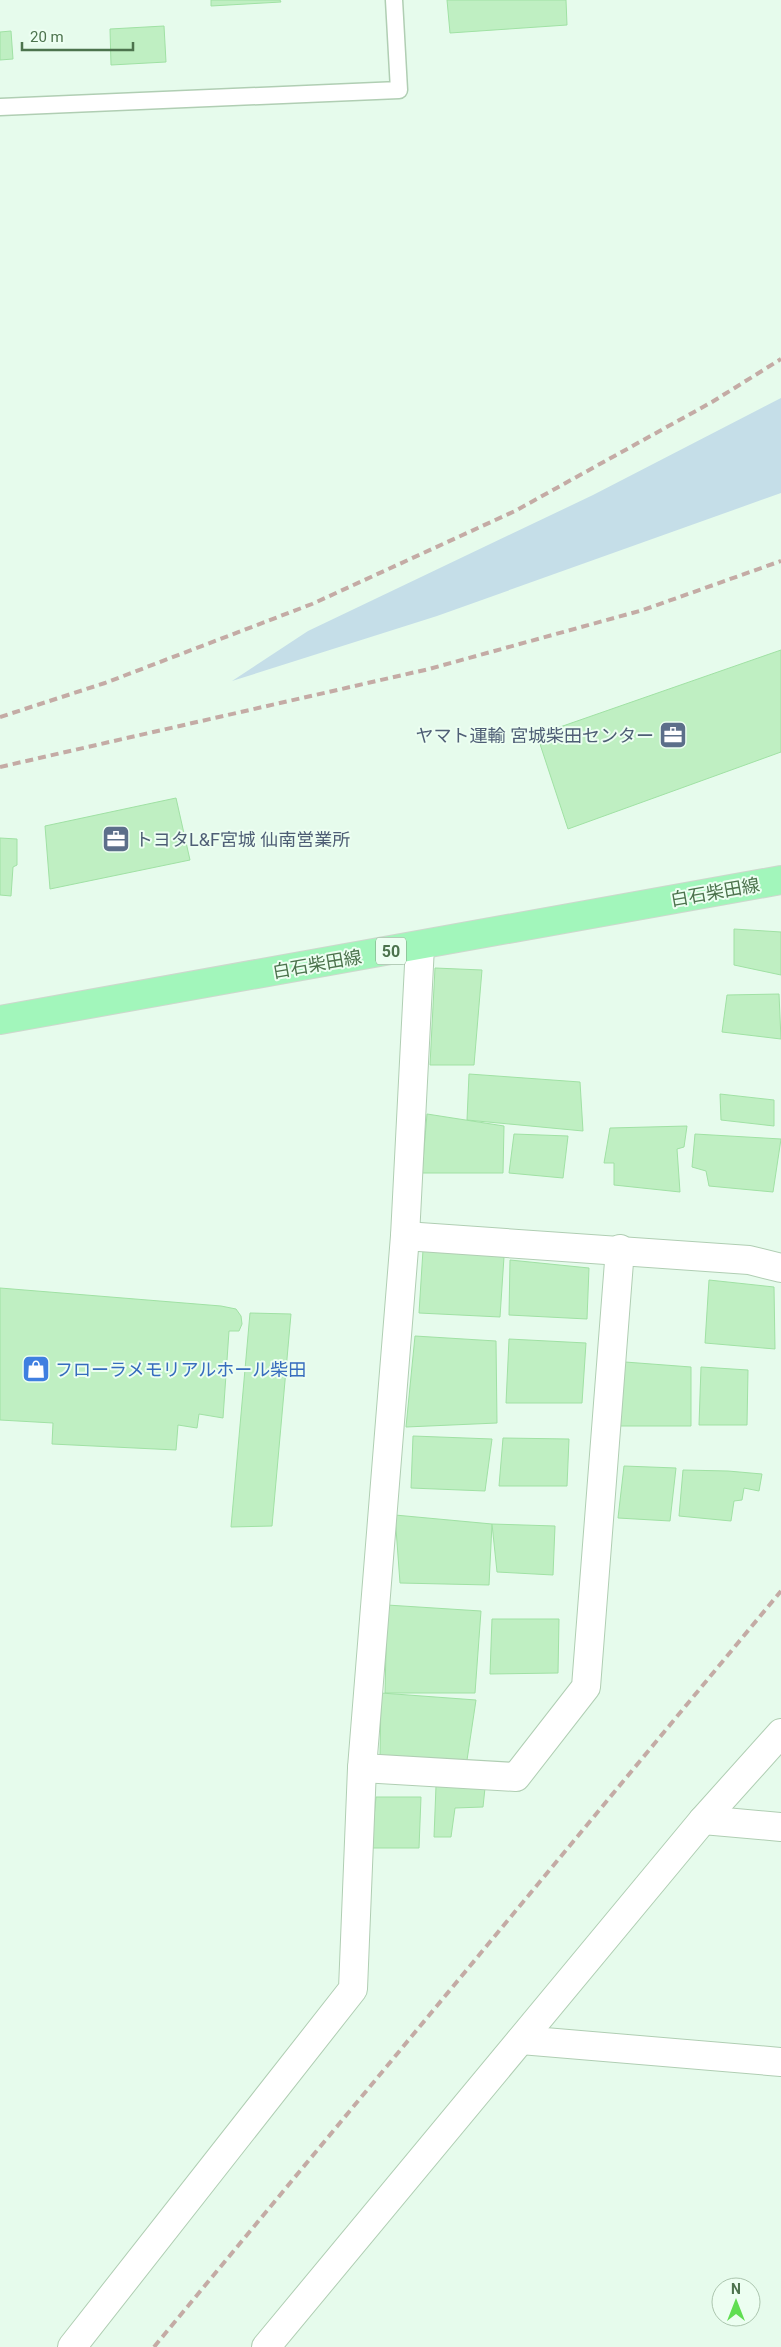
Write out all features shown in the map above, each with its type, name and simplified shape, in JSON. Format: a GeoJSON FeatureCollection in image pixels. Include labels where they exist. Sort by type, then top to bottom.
{"type":"FeatureCollection","features":[{"type":"Feature","properties":{"kind":"main road","name":"白石柴田線"},"geometry":{"type":"LineString","coordinates":[[0,1020],[781,880]]}},
{"type":"Feature","properties":{"kind":"street"},"geometry":{"type":"LineString","coordinates":[[72,2347],[353,1989],[362,1768],[405,1236],[420,946]]}},
{"type":"Feature","properties":{"kind":"street"},"geometry":{"type":"LineString","coordinates":[[405,1236],[620,1249],[749,1260],[781,1268]]}},
{"type":"Feature","properties":{"kind":"street"},"geometry":{"type":"LineString","coordinates":[[362,1768],[516,1777],[586,1687],[620,1249]]}},
{"type":"Feature","properties":{"kind":"street"},"geometry":{"type":"LineString","coordinates":[[266,2347],[703,1820],[781,1733]]}},
{"type":"Feature","properties":{"kind":"street"},"geometry":{"type":"LineString","coordinates":[[703,1820],[781,1827]]}},
{"type":"Feature","properties":{"kind":"street"},"geometry":{"type":"LineString","coordinates":[[521,2040],[781,2062]]}},
{"type":"Feature","properties":{"kind":"lane"},"geometry":{"type":"LineString","coordinates":[[0,107],[399,90],[394,0]]}},
{"type":"Feature","properties":{"kind":"shaded area"},"geometry":{"type":"Polygon","coordinates":[[[781,398],[781,493],[437,616],[232,681],[308,631],[593,495],[781,398]]]}},
{"type":"Feature","properties":{"kind":"building"},"geometry":{"type":"Polygon","coordinates":[[[211,0],[280,0],[281,2],[211,6],[211,0]]]}},
{"type":"Feature","properties":{"kind":"building"},"geometry":{"type":"Polygon","coordinates":[[[447,0],[566,0],[567,25],[450,33],[447,0]]]}},
{"type":"Feature","properties":{"kind":"building"},"geometry":{"type":"Polygon","coordinates":[[[164,26],[166,62],[111,65],[110,29],[164,26]]]}},
{"type":"Feature","properties":{"kind":"building"},"geometry":{"type":"Polygon","coordinates":[[[11,31],[13,59],[0,60],[0,32],[11,31]]]}},
{"type":"Feature","properties":{"kind":"building"},"geometry":{"type":"Polygon","coordinates":[[[781,650],[781,752],[568,829],[537,735],[781,650]]]}},
{"type":"Feature","properties":{"kind":"building"},"geometry":{"type":"Polygon","coordinates":[[[176,798],[190,860],[50,889],[45,826],[176,798]]]}},
{"type":"Feature","properties":{"kind":"building"},"geometry":{"type":"Polygon","coordinates":[[[0,838],[17,839],[17,865],[13,867],[11,896],[0,895],[0,838]]]}},
{"type":"Feature","properties":{"kind":"building"},"geometry":{"type":"Polygon","coordinates":[[[734,929],[781,932],[781,975],[734,965],[734,929]]]}},
{"type":"Feature","properties":{"kind":"building"},"geometry":{"type":"Polygon","coordinates":[[[435,968],[482,970],[474,1065],[430,1065],[435,968]]]}},
{"type":"Feature","properties":{"kind":"building"},"geometry":{"type":"Polygon","coordinates":[[[779,994],[781,1039],[722,1032],[727,995],[779,994]]]}},
{"type":"Feature","properties":{"kind":"building"},"geometry":{"type":"Polygon","coordinates":[[[469,1074],[580,1082],[583,1131],[467,1120],[469,1074]]]}},
{"type":"Feature","properties":{"kind":"building"},"geometry":{"type":"Polygon","coordinates":[[[720,1094],[774,1100],[774,1126],[721,1120],[720,1094]]]}},
{"type":"Feature","properties":{"kind":"building"},"geometry":{"type":"Polygon","coordinates":[[[427,1114],[504,1126],[503,1173],[422,1173],[427,1114]]]}},
{"type":"Feature","properties":{"kind":"building"},"geometry":{"type":"Polygon","coordinates":[[[687,1126],[684,1147],[677,1149],[680,1192],[614,1185],[614,1163],[604,1163],[610,1128],[687,1126]]]}},
{"type":"Feature","properties":{"kind":"building"},"geometry":{"type":"Polygon","coordinates":[[[514,1134],[568,1136],[563,1178],[509,1173],[514,1134]]]}},
{"type":"Feature","properties":{"kind":"building"},"geometry":{"type":"Polygon","coordinates":[[[695,1134],[781,1139],[773,1192],[709,1186],[706,1171],[692,1167],[695,1134]]]}},
{"type":"Feature","properties":{"kind":"building"},"geometry":{"type":"Polygon","coordinates":[[[423,1250],[504,1257],[500,1317],[419,1313],[423,1250]]]}},
{"type":"Feature","properties":{"kind":"building"},"geometry":{"type":"Polygon","coordinates":[[[510,1260],[589,1268],[587,1319],[509,1315],[510,1260]]]}},
{"type":"Feature","properties":{"kind":"building"},"geometry":{"type":"Polygon","coordinates":[[[709,1280],[774,1287],[775,1349],[705,1343],[709,1280]]]}},
{"type":"Feature","properties":{"kind":"building"},"geometry":{"type":"Polygon","coordinates":[[[0,1288],[221,1306],[236,1309],[241,1316],[242,1324],[239,1331],[229,1331],[223,1418],[199,1414],[197,1428],[178,1425],[176,1450],[52,1444],[53,1423],[0,1420],[0,1288]]]}},
{"type":"Feature","properties":{"kind":"building"},"geometry":{"type":"Polygon","coordinates":[[[250,1313],[291,1314],[272,1526],[231,1527],[250,1313]]]}},
{"type":"Feature","properties":{"kind":"building"},"geometry":{"type":"Polygon","coordinates":[[[415,1336],[496,1341],[497,1423],[406,1427],[415,1336]]]}},
{"type":"Feature","properties":{"kind":"building"},"geometry":{"type":"Polygon","coordinates":[[[509,1339],[586,1343],[582,1403],[506,1403],[509,1339]]]}},
{"type":"Feature","properties":{"kind":"building"},"geometry":{"type":"Polygon","coordinates":[[[625,1362],[691,1367],[691,1426],[620,1426],[625,1362]]]}},
{"type":"Feature","properties":{"kind":"building"},"geometry":{"type":"Polygon","coordinates":[[[701,1367],[748,1370],[747,1425],[699,1425],[701,1367]]]}},
{"type":"Feature","properties":{"kind":"building"},"geometry":{"type":"Polygon","coordinates":[[[413,1436],[492,1439],[485,1491],[411,1488],[413,1436]]]}},
{"type":"Feature","properties":{"kind":"building"},"geometry":{"type":"Polygon","coordinates":[[[503,1438],[569,1439],[567,1486],[499,1486],[503,1438]]]}},
{"type":"Feature","properties":{"kind":"building"},"geometry":{"type":"Polygon","coordinates":[[[624,1466],[676,1468],[670,1521],[618,1518],[624,1466]]]}},
{"type":"Feature","properties":{"kind":"building"},"geometry":{"type":"Polygon","coordinates":[[[683,1470],[762,1474],[759,1491],[744,1488],[742,1500],[734,1501],[731,1521],[679,1516],[683,1470]]]}},
{"type":"Feature","properties":{"kind":"building"},"geometry":{"type":"Polygon","coordinates":[[[395,1515],[492,1524],[489,1585],[400,1583],[395,1515]]]}},
{"type":"Feature","properties":{"kind":"building"},"geometry":{"type":"Polygon","coordinates":[[[492,1524],[555,1526],[553,1575],[497,1572],[492,1524]]]}},
{"type":"Feature","properties":{"kind":"building"},"geometry":{"type":"Polygon","coordinates":[[[387,1605],[481,1611],[475,1693],[385,1693],[387,1605]]]}},
{"type":"Feature","properties":{"kind":"building"},"geometry":{"type":"Polygon","coordinates":[[[492,1619],[559,1619],[558,1673],[490,1674],[492,1619]]]}},
{"type":"Feature","properties":{"kind":"building"},"geometry":{"type":"Polygon","coordinates":[[[381,1693],[476,1700],[467,1760],[380,1757],[381,1693]]]}},
{"type":"Feature","properties":{"kind":"building"},"geometry":{"type":"Polygon","coordinates":[[[436,1786],[485,1788],[483,1807],[455,1808],[451,1837],[434,1837],[436,1786]]]}},
{"type":"Feature","properties":{"kind":"building"},"geometry":{"type":"Polygon","coordinates":[[[376,1797],[421,1797],[419,1848],[371,1848],[376,1797]]]}},
{"type":"Feature","properties":{"kind":"railway"},"geometry":{"type":"LineString","coordinates":[[0,717],[105,683],[312,604],[515,511],[712,402],[781,359]]}},
{"type":"Feature","properties":{"kind":"railway"},"geometry":{"type":"LineString","coordinates":[[0,767],[429,669],[643,610],[781,561]]}},
{"type":"Feature","properties":{"kind":"railway"},"geometry":{"type":"LineString","coordinates":[[154,2347],[781,1591]]}},
{"type":"Feature","properties":{"kind":"place","name":"ヤマト運輸 宮城柴田センター"},"geometry":{"type":"Point","coordinates":[673,735]}},
{"type":"Feature","properties":{"kind":"place","name":"トヨタL&F宮城 仙南営業所"},"geometry":{"type":"Point","coordinates":[116,839]}},
{"type":"Feature","properties":{"kind":"place","name":"フローラメモリアルホール柴田"},"geometry":{"type":"Point","coordinates":[36,1369]}}]}
